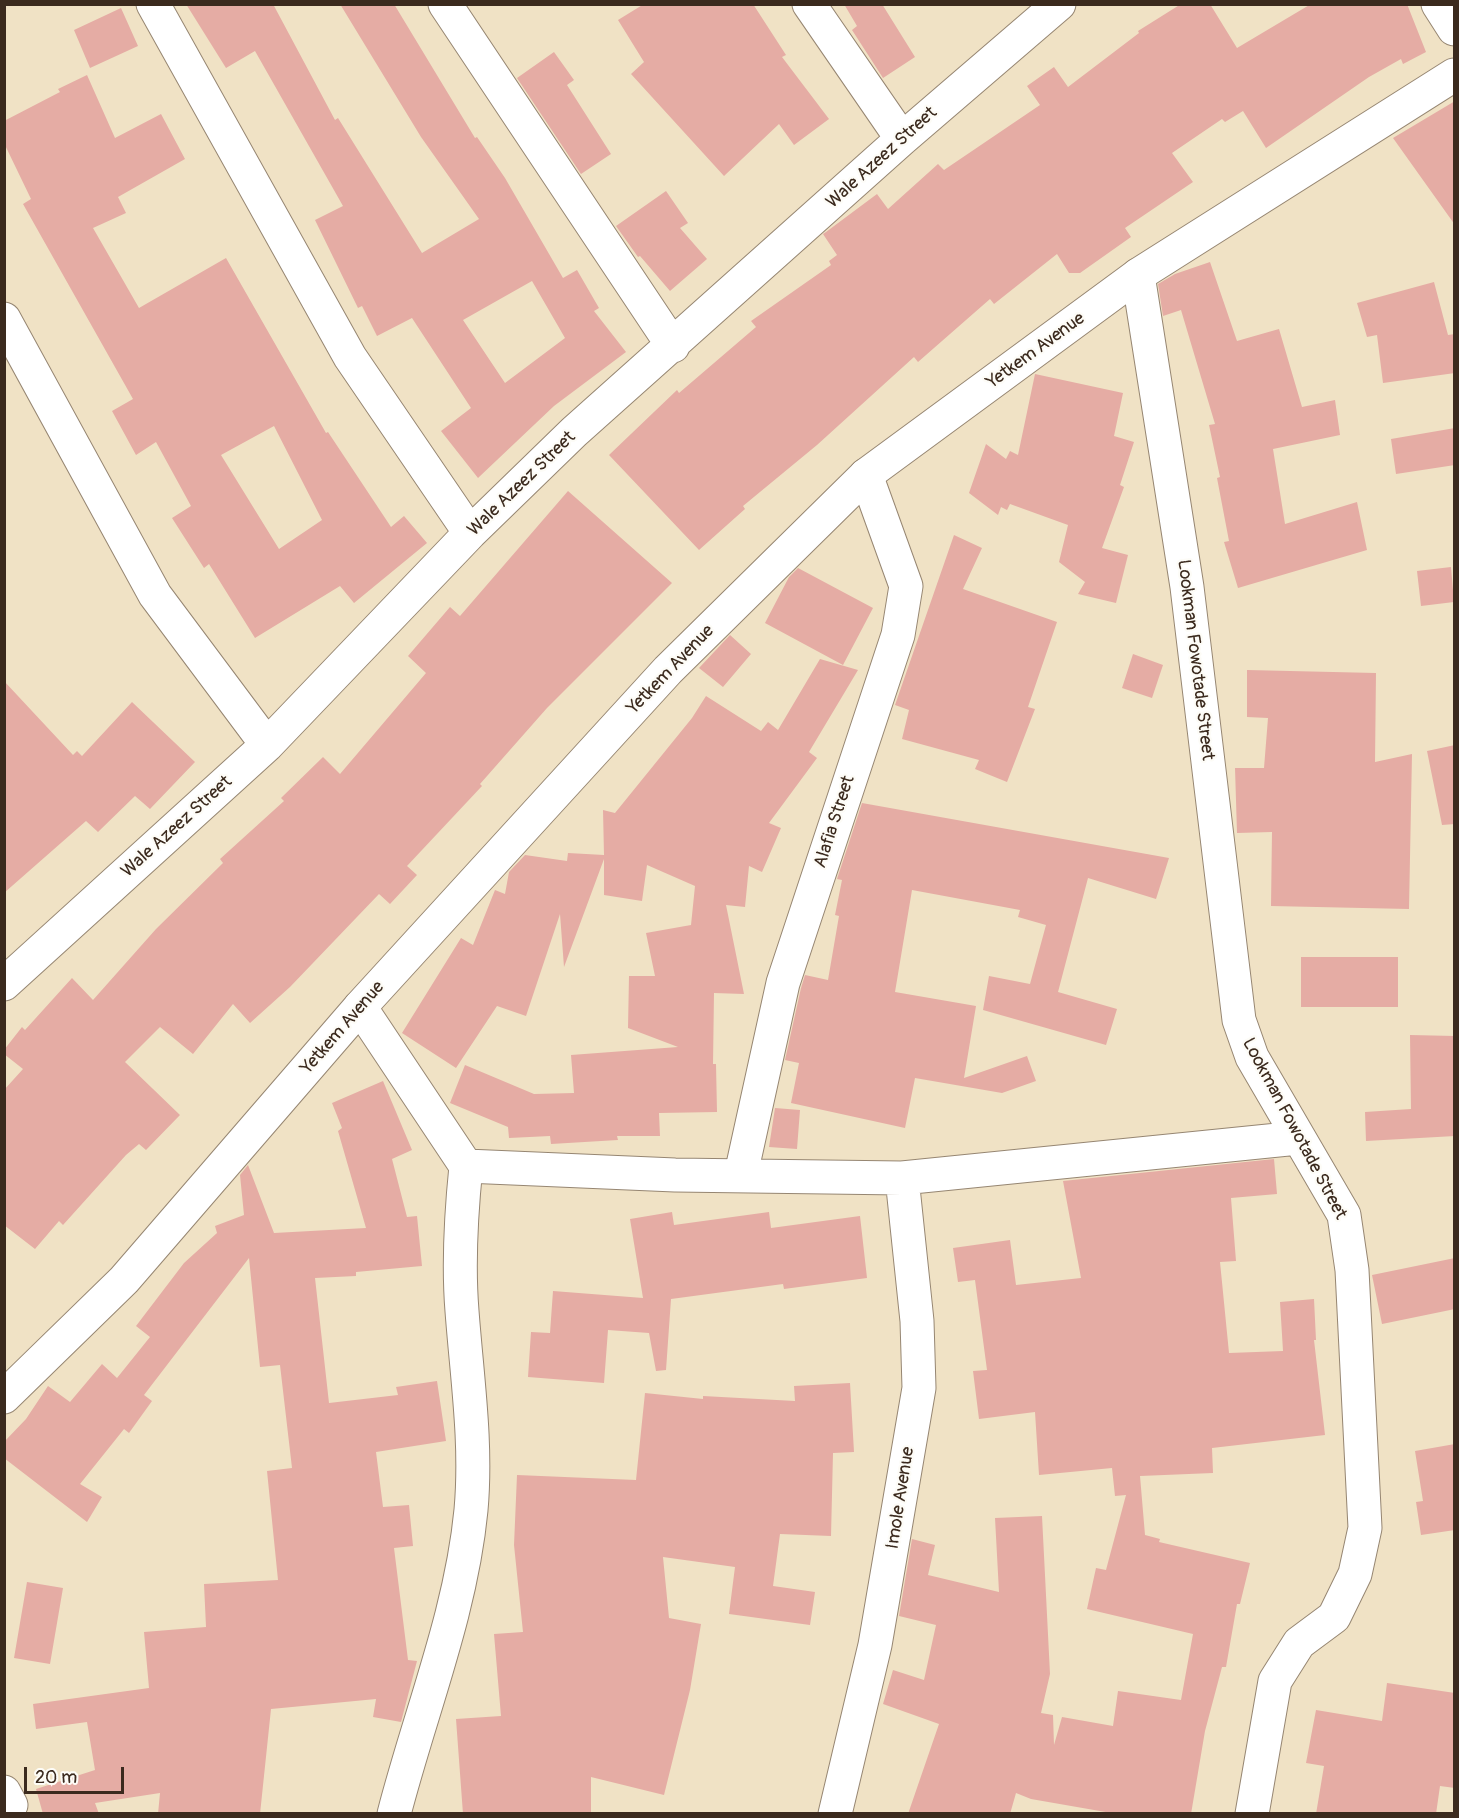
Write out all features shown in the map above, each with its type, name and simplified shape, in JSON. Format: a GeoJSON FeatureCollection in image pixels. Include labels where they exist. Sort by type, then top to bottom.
{"type":"FeatureCollection","features":[{"type":"Feature","properties":{"kind":"street"},"geometry":{"type":"LineString","coordinates":[[153,4],[350,357],[470,533]]}},
{"type":"Feature","properties":{"kind":"street"},"geometry":{"type":"LineString","coordinates":[[445,4],[673,346]]}},
{"type":"Feature","properties":{"kind":"street"},"geometry":{"type":"LineString","coordinates":[[809,4],[902,139]]}},
{"type":"Feature","properties":{"kind":"street","name":"Wale Azeez Street"},"geometry":{"type":"LineString","coordinates":[[4,984],[267,745],[470,533],[574,432],[673,346],[902,139],[1059,4]]}},
{"type":"Feature","properties":{"kind":"street"},"geometry":{"type":"LineString","coordinates":[[1438,4],[1455,29]]}},
{"type":"Feature","properties":{"kind":"street","name":"Yetkem Avenue"},"geometry":{"type":"LineString","coordinates":[[4,1397],[124,1280],[360,1007],[668,670],[866,475],[1138,275],[1455,75]]}},
{"type":"Feature","properties":{"kind":"street","name":"Lookman Fowotade Street"},"geometry":{"type":"LineString","coordinates":[[1138,275],[1187,587],[1239,1020],[1252,1058],[1344,1215],[1352,1269],[1365,1528],[1355,1574],[1334,1617],[1299,1644],[1275,1681],[1252,1814]]}},
{"type":"Feature","properties":{"kind":"street"},"geometry":{"type":"LineString","coordinates":[[4,319],[155,595],[267,745]]}},
{"type":"Feature","properties":{"kind":"street","name":"Alafia Street"},"geometry":{"type":"LineString","coordinates":[[741,1174],[783,983],[898,635],[906,586],[866,475]]}},
{"type":"Feature","properties":{"kind":"street"},"geometry":{"type":"LineString","coordinates":[[360,1007],[466,1166],[459,1236],[462,1310],[474,1424],[471,1509],[464,1566],[394,1814]]}},
{"type":"Feature","properties":{"kind":"street"},"geometry":{"type":"LineString","coordinates":[[466,1166],[675,1175],[741,1174],[902,1178],[1298,1138]]}},
{"type":"Feature","properties":{"kind":"street","name":"Imole Avenue"},"geometry":{"type":"LineString","coordinates":[[835,1814],[875,1645],[919,1388],[917,1321],[902,1178]]}},
{"type":"Feature","properties":{"kind":"building"},"geometry":{"type":"Polygon","coordinates":[[[186,4],[273,4],[335,120],[338,118],[422,253],[479,219],[421,137],[340,4],[394,4],[475,138],[477,137],[505,178],[563,278],[577,270],[599,308],[594,311],[626,352],[554,406],[478,478],[441,431],[471,408],[412,318],[377,336],[362,306],[358,308],[315,220],[343,206],[255,51],[226,68],[186,4]],[[532,281],[463,320],[505,383],[565,338],[532,281]]]}},
{"type":"Feature","properties":{"kind":"building"},"geometry":{"type":"Polygon","coordinates":[[[644,4],[753,4],[786,55],[782,57],[829,119],[794,145],[779,124],[724,176],[631,74],[644,62],[618,20],[644,4]]]}},
{"type":"Feature","properties":{"kind":"building"},"geometry":{"type":"Polygon","coordinates":[[[844,4],[882,4],[915,57],[883,78],[852,30],[857,26],[844,4]]]}},
{"type":"Feature","properties":{"kind":"building"},"geometry":{"type":"Polygon","coordinates":[[[1181,4],[1210,4],[1237,48],[1311,4],[1407,4],[1426,52],[1403,64],[1401,59],[1369,77],[1266,148],[1243,111],[1225,122],[1222,119],[1172,153],[1193,182],[1125,228],[1131,237],[1080,273],[1069,273],[1057,254],[994,304],[990,299],[918,362],[914,357],[817,445],[743,506],[745,509],[699,550],[609,455],[677,390],[679,393],[756,327],[751,321],[831,265],[829,261],[837,255],[823,234],[877,194],[888,209],[938,164],[944,170],[1040,105],[1027,86],[1054,67],[1068,87],[1139,33],[1138,31],[1181,4]]]}},
{"type":"Feature","properties":{"kind":"building"},"geometry":{"type":"Polygon","coordinates":[[[121,8],[138,46],[90,68],[74,30],[121,8]]]}},
{"type":"Feature","properties":{"kind":"building"},"geometry":{"type":"Polygon","coordinates":[[[554,52],[574,80],[567,85],[611,154],[581,174],[517,78],[554,52]]]}},
{"type":"Feature","properties":{"kind":"building"},"geometry":{"type":"Polygon","coordinates":[[[87,75],[115,138],[161,114],[185,159],[118,197],[126,213],[93,228],[139,308],[226,258],[326,433],[328,432],[391,527],[404,516],[427,543],[354,603],[340,586],[255,638],[209,564],[204,568],[172,518],[191,506],[156,442],[136,455],[112,411],[133,399],[23,204],[31,199],[4,143],[4,121],[60,92],[58,89],[87,75]],[[274,426],[221,455],[279,549],[322,520],[274,426]]]}},
{"type":"Feature","properties":{"kind":"building"},"geometry":{"type":"Polygon","coordinates":[[[1455,101],[1455,225],[1393,138],[1455,101]]]}},
{"type":"Feature","properties":{"kind":"building"},"geometry":{"type":"Polygon","coordinates":[[[666,191],[688,223],[680,228],[707,259],[670,291],[640,256],[638,257],[616,226],[666,191]]]}},
{"type":"Feature","properties":{"kind":"building"},"geometry":{"type":"Polygon","coordinates":[[[1210,262],[1237,341],[1279,329],[1302,407],[1335,400],[1340,435],[1273,449],[1285,524],[1357,502],[1367,550],[1238,588],[1224,542],[1229,541],[1217,478],[1220,477],[1209,425],[1215,424],[1181,310],[1163,316],[1158,284],[1175,274],[1210,262]]]}},
{"type":"Feature","properties":{"kind":"building"},"geometry":{"type":"Polygon","coordinates":[[[1434,282],[1448,335],[1455,334],[1455,373],[1383,383],[1377,335],[1367,337],[1357,303],[1434,282]]]}},
{"type":"Feature","properties":{"kind":"building"},"geometry":{"type":"Polygon","coordinates":[[[1035,374],[1123,393],[1114,436],[1134,442],[1120,485],[1124,487],[1102,548],[1128,555],[1116,603],[1078,594],[1085,582],[1059,562],[1068,525],[1010,504],[1007,510],[1001,507],[998,515],[969,493],[986,444],[1006,459],[1010,451],[1018,455],[1035,374]]]}},
{"type":"Feature","properties":{"kind":"building"},"geometry":{"type":"Polygon","coordinates":[[[1455,428],[1455,465],[1396,474],[1391,439],[1455,428]]]}},
{"type":"Feature","properties":{"kind":"building"},"geometry":{"type":"Polygon","coordinates":[[[568,491],[672,583],[547,708],[480,784],[482,786],[407,866],[417,875],[390,904],[379,894],[290,987],[250,1023],[233,1004],[193,1054],[160,1027],[125,1062],[180,1115],[146,1150],[139,1144],[126,1155],[63,1225],[59,1221],[35,1249],[4,1225],[4,1090],[23,1069],[4,1054],[4,1050],[22,1027],[25,1030],[72,978],[93,1000],[156,929],[223,863],[220,859],[284,801],[281,798],[323,757],[340,774],[426,673],[408,656],[450,607],[460,616],[568,491]]]}},
{"type":"Feature","properties":{"kind":"building"},"geometry":{"type":"Polygon","coordinates":[[[954,535],[982,548],[963,589],[1057,622],[1028,707],[1035,709],[1007,782],[975,769],[979,760],[902,739],[909,710],[895,705],[954,535]]]}},
{"type":"Feature","properties":{"kind":"building"},"geometry":{"type":"Polygon","coordinates":[[[1451,567],[1454,602],[1421,606],[1417,571],[1451,567]]]}},
{"type":"Feature","properties":{"kind":"building"},"geometry":{"type":"Polygon","coordinates":[[[798,568],[873,608],[843,665],[765,623],[789,577],[798,568]]]}},
{"type":"Feature","properties":{"kind":"building"},"geometry":{"type":"Polygon","coordinates":[[[730,635],[751,654],[723,687],[699,668],[730,635]]]}},
{"type":"Feature","properties":{"kind":"building"},"geometry":{"type":"Polygon","coordinates":[[[1133,654],[1163,665],[1152,698],[1122,688],[1133,654]]]}},
{"type":"Feature","properties":{"kind":"building"},"geometry":{"type":"Polygon","coordinates":[[[820,659],[858,670],[809,752],[817,758],[769,823],[781,828],[762,872],[749,866],[745,907],[726,905],[744,994],[714,993],[713,1064],[716,1064],[717,1112],[659,1113],[660,1136],[617,1136],[618,1140],[551,1144],[550,1136],[509,1138],[508,1127],[450,1103],[465,1065],[534,1094],[574,1093],[571,1055],[678,1047],[628,1028],[629,976],[655,976],[646,933],[691,925],[695,886],[647,865],[642,901],[604,895],[604,859],[564,967],[560,914],[526,1016],[497,1006],[456,1068],[402,1033],[461,938],[473,945],[495,890],[505,894],[509,872],[525,855],[567,861],[568,853],[604,855],[603,810],[615,813],[692,718],[706,696],[761,731],[768,722],[778,730],[820,659]]]}},
{"type":"Feature","properties":{"kind":"building"},"geometry":{"type":"Polygon","coordinates":[[[1247,670],[1376,673],[1375,762],[1412,754],[1409,909],[1271,906],[1272,832],[1237,833],[1235,768],[1264,768],[1268,718],[1247,717],[1247,670]]]}},
{"type":"Feature","properties":{"kind":"building"},"geometry":{"type":"Polygon","coordinates":[[[4,681],[73,755],[77,751],[82,756],[132,702],[195,762],[150,809],[135,796],[98,832],[86,821],[4,893],[4,681]]]}},
{"type":"Feature","properties":{"kind":"building"},"geometry":{"type":"Polygon","coordinates":[[[1455,745],[1455,824],[1442,825],[1427,751],[1455,745]]]}},
{"type":"Feature","properties":{"kind":"building"},"geometry":{"type":"Polygon","coordinates":[[[862,803],[1169,858],[1156,899],[1088,878],[1058,992],[1117,1009],[1106,1045],[983,1010],[989,976],[1030,984],[1046,925],[1018,917],[1020,910],[912,890],[895,992],[976,1006],[964,1078],[1027,1056],[1036,1081],[1002,1093],[915,1078],[905,1128],[791,1103],[799,1063],[785,1060],[801,988],[805,975],[828,980],[839,916],[835,915],[842,880],[837,879],[862,803]]]}},
{"type":"Feature","properties":{"kind":"building"},"geometry":{"type":"Polygon","coordinates":[[[1301,957],[1398,957],[1398,1007],[1301,1007],[1301,957]]]}},
{"type":"Feature","properties":{"kind":"building"},"geometry":{"type":"Polygon","coordinates":[[[1410,1035],[1455,1036],[1455,1136],[1366,1141],[1365,1112],[1411,1109],[1410,1035]]]}},
{"type":"Feature","properties":{"kind":"building"},"geometry":{"type":"Polygon","coordinates":[[[383,1081],[412,1150],[392,1159],[407,1217],[417,1216],[422,1266],[356,1272],[356,1276],[315,1278],[329,1403],[398,1395],[396,1387],[437,1381],[446,1441],[376,1452],[383,1507],[409,1505],[413,1546],[394,1548],[408,1660],[417,1661],[401,1722],[373,1717],[376,1699],[271,1709],[260,1814],[158,1814],[160,1793],[95,1803],[99,1814],[43,1814],[36,1789],[95,1770],[87,1722],[36,1729],[33,1704],[149,1688],[144,1632],[206,1627],[204,1584],[278,1580],[267,1471],[292,1468],[280,1365],[260,1367],[249,1258],[144,1395],[152,1401],[129,1433],[124,1429],[80,1484],[102,1497],[87,1522],[4,1458],[4,1442],[26,1419],[48,1386],[70,1402],[102,1364],[117,1378],[150,1337],[136,1326],[184,1263],[217,1233],[215,1226],[244,1215],[240,1175],[248,1165],[274,1233],[366,1228],[338,1131],[342,1128],[332,1103],[383,1081]]]}},
{"type":"Feature","properties":{"kind":"building"},"geometry":{"type":"Polygon","coordinates":[[[775,1108],[800,1110],[797,1149],[769,1147],[775,1108]]]}},
{"type":"Feature","properties":{"kind":"building"},"geometry":{"type":"Polygon","coordinates":[[[1274,1159],[1277,1194],[1231,1198],[1236,1261],[1220,1262],[1229,1353],[1283,1351],[1280,1302],[1314,1299],[1316,1340],[1314,1340],[1325,1435],[1212,1448],[1213,1473],[1140,1476],[1145,1535],[1160,1539],[1159,1542],[1250,1563],[1240,1604],[1237,1604],[1226,1667],[1222,1667],[1205,1731],[1191,1814],[1117,1814],[1031,1799],[1016,1793],[1010,1814],[908,1814],[939,1724],[883,1704],[893,1670],[924,1680],[936,1625],[899,1616],[912,1539],[935,1545],[928,1575],[999,1592],[995,1518],[1042,1516],[1050,1674],[1041,1713],[1053,1715],[1054,1745],[1062,1717],[1113,1726],[1118,1691],[1181,1700],[1193,1634],[1087,1609],[1096,1568],[1106,1570],[1126,1495],[1115,1496],[1112,1468],[1039,1475],[1035,1412],[979,1419],[973,1371],[987,1370],[975,1280],[958,1282],[953,1248],[1010,1240],[1016,1285],[1081,1278],[1063,1181],[1274,1159]]]}},
{"type":"Feature","properties":{"kind":"building"},"geometry":{"type":"Polygon","coordinates":[[[672,1212],[674,1225],[769,1212],[771,1228],[860,1216],[867,1278],[784,1289],[783,1284],[671,1299],[666,1370],[656,1371],[649,1333],[608,1330],[604,1383],[528,1377],[531,1332],[550,1333],[553,1291],[643,1298],[630,1219],[672,1212]]]}},
{"type":"Feature","properties":{"kind":"building"},"geometry":{"type":"Polygon","coordinates":[[[1455,1258],[1455,1309],[1382,1324],[1372,1275],[1455,1258]]]}},
{"type":"Feature","properties":{"kind":"building"},"geometry":{"type":"Polygon","coordinates":[[[850,1383],[854,1452],[833,1453],[831,1536],[780,1534],[773,1586],[815,1592],[810,1625],[729,1614],[735,1567],[663,1557],[669,1618],[701,1624],[690,1690],[664,1795],[591,1777],[591,1814],[463,1814],[456,1719],[501,1716],[494,1634],[523,1632],[514,1545],[517,1475],[636,1480],[645,1393],[703,1399],[703,1396],[795,1401],[794,1386],[850,1383]]]}},
{"type":"Feature","properties":{"kind":"building"},"geometry":{"type":"Polygon","coordinates":[[[1455,1444],[1455,1530],[1421,1535],[1416,1502],[1423,1501],[1415,1451],[1455,1444]]]}},
{"type":"Feature","properties":{"kind":"building"},"geometry":{"type":"Polygon","coordinates":[[[27,1582],[63,1588],[50,1664],[14,1658],[27,1582]]]}},
{"type":"Feature","properties":{"kind":"building"},"geometry":{"type":"Polygon","coordinates":[[[1387,1683],[1455,1693],[1455,1788],[1440,1786],[1436,1814],[1316,1814],[1324,1766],[1306,1763],[1316,1710],[1382,1721],[1387,1683]]]}}]}
